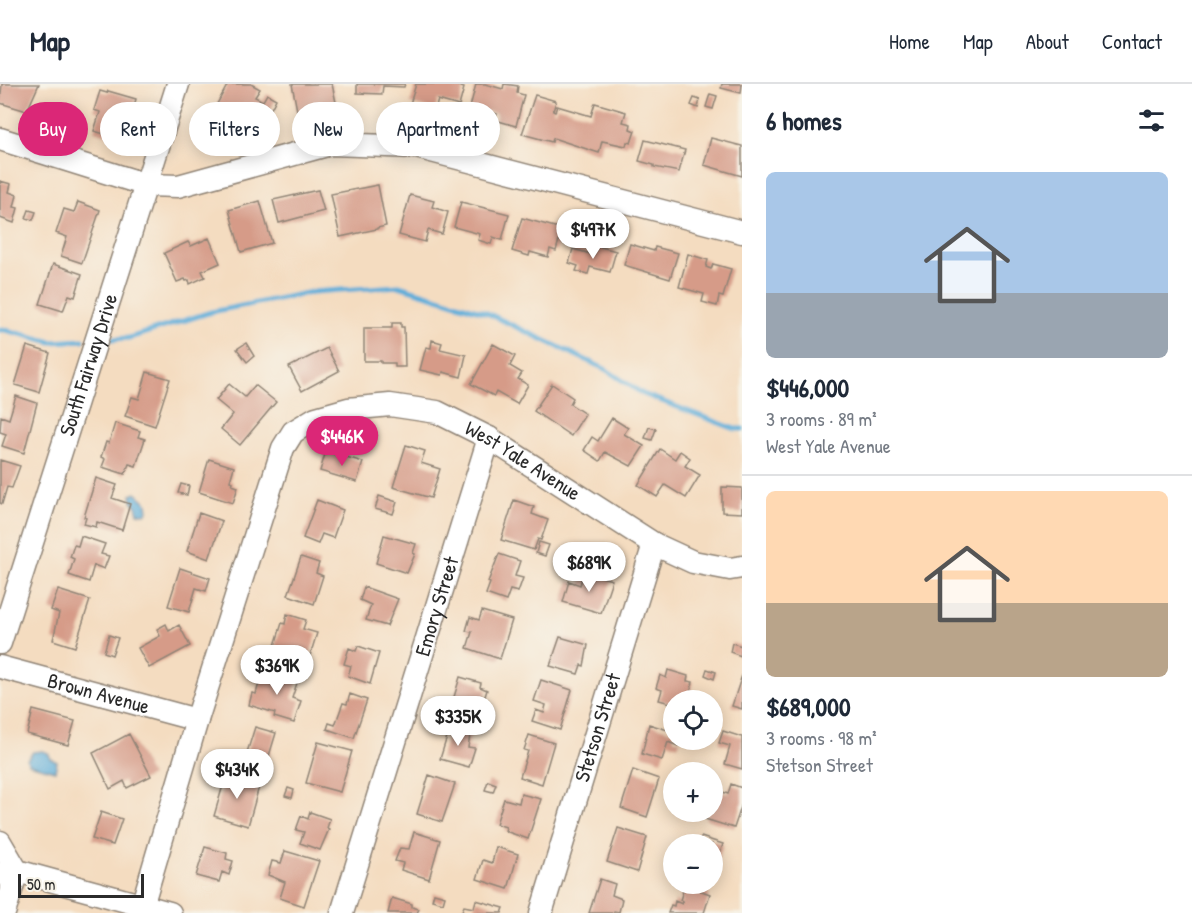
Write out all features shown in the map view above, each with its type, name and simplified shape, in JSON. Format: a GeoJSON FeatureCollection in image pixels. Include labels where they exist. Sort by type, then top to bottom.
{"type":"FeatureCollection","features":[{"type":"Feature","properties":{"kind":"street","name":"South Fairway Drive"},"geometry":{"type":"LineString","coordinates":[[0,643],[178,84]]}},
{"type":"Feature","properties":{"kind":"street"},"geometry":{"type":"LineString","coordinates":[[0,139],[147,185],[178,186],[331,144],[416,147],[742,232]]}},
{"type":"Feature","properties":{"kind":"street","name":"West Yale Avenue"},"geometry":{"type":"LineString","coordinates":[[197,720],[283,448],[293,432],[316,418],[348,409],[390,405],[437,412],[489,438],[654,544],[693,562],[730,569],[742,567]]}},
{"type":"Feature","properties":{"kind":"street","name":"Emory Street"},"geometry":{"type":"LineString","coordinates":[[342,913],[489,438]]}},
{"type":"Feature","properties":{"kind":"street","name":"Stetson Street"},"geometry":{"type":"LineString","coordinates":[[541,913],[654,544]]}},
{"type":"Feature","properties":{"kind":"street","name":"Brown Avenue"},"geometry":{"type":"LineString","coordinates":[[0,667],[197,720]]}},
{"type":"Feature","properties":{"kind":"street"},"geometry":{"type":"LineString","coordinates":[[141,909],[197,720]]}},
{"type":"Feature","properties":{"kind":"street"},"geometry":{"type":"LineString","coordinates":[[0,842],[9,872],[4,913]]}},
{"type":"Feature","properties":{"kind":"street"},"geometry":{"type":"LineString","coordinates":[[9,872],[96,892],[141,909],[170,913]]}},
{"type":"Feature","properties":{"kind":"water"},"geometry":{"type":"Polygon","coordinates":[[[136,493],[147,503],[148,511],[145,514],[138,513],[132,501],[131,495],[136,493]]]}},
{"type":"Feature","properties":{"kind":"water"},"geometry":{"type":"Polygon","coordinates":[[[43,751],[57,762],[55,771],[29,764],[27,760],[33,752],[43,751]]]}},
{"type":"Feature","properties":{"kind":"building"},"geometry":{"type":"Polygon","coordinates":[[[2,84],[39,84],[31,102],[18,102],[18,108],[0,103],[2,84]]]}},
{"type":"Feature","properties":{"kind":"building"},"geometry":{"type":"Polygon","coordinates":[[[228,84],[251,84],[260,89],[255,97],[263,101],[267,94],[276,99],[274,102],[218,102],[228,84]]]}},
{"type":"Feature","properties":{"kind":"building"},"geometry":{"type":"Polygon","coordinates":[[[292,84],[332,84],[336,102],[295,102],[292,84]]]}},
{"type":"Feature","properties":{"kind":"building"},"geometry":{"type":"Polygon","coordinates":[[[357,84],[405,84],[404,87],[383,86],[382,94],[357,93],[357,84]]]}},
{"type":"Feature","properties":{"kind":"building"},"geometry":{"type":"Polygon","coordinates":[[[416,84],[458,84],[464,88],[460,102],[438,100],[437,102],[411,102],[416,84]]]}},
{"type":"Feature","properties":{"kind":"building"},"geometry":{"type":"Polygon","coordinates":[[[476,84],[503,89],[504,84],[518,86],[517,93],[524,95],[516,126],[500,121],[500,102],[471,102],[476,84]]]}},
{"type":"Feature","properties":{"kind":"building"},"geometry":{"type":"Polygon","coordinates":[[[722,84],[742,84],[741,93],[721,88],[722,84]]]}},
{"type":"Feature","properties":{"kind":"building"},"geometry":{"type":"Polygon","coordinates":[[[100,91],[136,99],[135,102],[100,102],[100,112],[94,110],[100,91]]]}},
{"type":"Feature","properties":{"kind":"building"},"geometry":{"type":"Polygon","coordinates":[[[710,94],[717,96],[713,109],[706,107],[710,94]]]}},
{"type":"Feature","properties":{"kind":"building"},"geometry":{"type":"Polygon","coordinates":[[[535,95],[556,101],[553,111],[555,112],[557,106],[591,116],[595,103],[626,112],[623,122],[631,124],[630,129],[635,131],[631,143],[627,142],[626,146],[602,141],[599,153],[553,138],[552,142],[522,134],[535,95]]]}},
{"type":"Feature","properties":{"kind":"building"},"geometry":{"type":"Polygon","coordinates":[[[694,98],[700,100],[698,108],[691,105],[694,98]]]}},
{"type":"Feature","properties":{"kind":"building"},"geometry":{"type":"Polygon","coordinates":[[[100,112],[100,133],[94,131],[100,112]]]}},
{"type":"Feature","properties":{"kind":"building"},"geometry":{"type":"Polygon","coordinates":[[[711,138],[742,146],[742,176],[704,165],[711,138]]]}},
{"type":"Feature","properties":{"kind":"building"},"geometry":{"type":"Polygon","coordinates":[[[645,140],[685,150],[679,172],[654,167],[654,165],[639,161],[645,140]]]}},
{"type":"Feature","properties":{"kind":"building"},"geometry":{"type":"Polygon","coordinates":[[[0,181],[11,184],[9,192],[17,195],[14,207],[18,208],[14,223],[0,218],[0,181]]]}},
{"type":"Feature","properties":{"kind":"building"},"geometry":{"type":"Polygon","coordinates":[[[378,185],[386,226],[340,237],[331,194],[378,185]]]}},
{"type":"Feature","properties":{"kind":"building"},"geometry":{"type":"Polygon","coordinates":[[[318,190],[324,211],[279,223],[273,200],[318,190]]]}},
{"type":"Feature","properties":{"kind":"building"},"geometry":{"type":"Polygon","coordinates":[[[410,195],[434,201],[432,207],[448,212],[442,234],[428,230],[425,242],[399,235],[410,195]]]}},
{"type":"Feature","properties":{"kind":"building"},"geometry":{"type":"Polygon","coordinates":[[[260,201],[272,243],[241,252],[229,210],[260,201]]]}},
{"type":"Feature","properties":{"kind":"building"},"geometry":{"type":"Polygon","coordinates":[[[78,202],[100,210],[82,263],[61,256],[67,237],[56,233],[64,209],[74,212],[78,202]]]}},
{"type":"Feature","properties":{"kind":"building"},"geometry":{"type":"Polygon","coordinates":[[[461,202],[509,214],[502,240],[493,237],[491,244],[478,240],[480,234],[454,227],[461,202]]]}},
{"type":"Feature","properties":{"kind":"building"},"geometry":{"type":"Polygon","coordinates":[[[29,210],[36,212],[33,220],[26,218],[29,210]]]}},
{"type":"Feature","properties":{"kind":"building"},"geometry":{"type":"Polygon","coordinates":[[[522,218],[562,229],[556,251],[550,249],[548,257],[530,252],[529,256],[512,251],[522,218]]]}},
{"type":"Feature","properties":{"kind":"building"},"geometry":{"type":"Polygon","coordinates":[[[209,238],[220,263],[202,271],[205,277],[190,284],[189,280],[185,279],[177,282],[164,253],[188,242],[191,246],[209,238]]]}},
{"type":"Feature","properties":{"kind":"building"},"geometry":{"type":"Polygon","coordinates":[[[630,244],[654,251],[655,247],[678,253],[670,279],[624,265],[630,244]]]}},
{"type":"Feature","properties":{"kind":"building"},"geometry":{"type":"Polygon","coordinates":[[[597,246],[616,251],[610,272],[590,267],[588,274],[576,271],[578,266],[569,263],[573,249],[594,255],[597,246]]]}},
{"type":"Feature","properties":{"kind":"building"},"geometry":{"type":"Polygon","coordinates":[[[688,254],[708,260],[706,267],[711,269],[713,264],[731,269],[723,297],[719,296],[717,306],[702,302],[704,294],[679,287],[688,254]]]}},
{"type":"Feature","properties":{"kind":"building"},"geometry":{"type":"Polygon","coordinates":[[[53,264],[82,274],[75,297],[69,295],[63,311],[40,304],[53,264]]]}},
{"type":"Feature","properties":{"kind":"building"},"geometry":{"type":"Polygon","coordinates":[[[392,323],[401,323],[401,327],[404,327],[405,367],[395,367],[395,363],[364,361],[364,328],[392,328],[392,323]]]}},
{"type":"Feature","properties":{"kind":"building"},"geometry":{"type":"Polygon","coordinates":[[[432,340],[442,343],[440,349],[466,355],[461,377],[443,372],[442,375],[420,370],[426,347],[431,348],[432,340]]]}},
{"type":"Feature","properties":{"kind":"building"},"geometry":{"type":"Polygon","coordinates":[[[246,343],[254,356],[247,362],[237,349],[246,343]]]}},
{"type":"Feature","properties":{"kind":"building"},"geometry":{"type":"Polygon","coordinates":[[[493,344],[515,356],[510,366],[522,373],[518,379],[528,385],[517,404],[496,392],[494,396],[471,384],[493,344]]]}},
{"type":"Feature","properties":{"kind":"building"},"geometry":{"type":"Polygon","coordinates":[[[27,346],[50,353],[39,392],[15,385],[27,346]]]}},
{"type":"Feature","properties":{"kind":"building"},"geometry":{"type":"Polygon","coordinates":[[[327,348],[339,371],[302,391],[289,367],[327,348]]]}},
{"type":"Feature","properties":{"kind":"building"},"geometry":{"type":"Polygon","coordinates":[[[147,372],[170,379],[155,426],[125,416],[132,397],[139,399],[147,372]]]}},
{"type":"Feature","properties":{"kind":"building"},"geometry":{"type":"Polygon","coordinates":[[[229,384],[245,397],[255,385],[276,402],[240,445],[221,429],[233,414],[216,400],[229,384]]]}},
{"type":"Feature","properties":{"kind":"building"},"geometry":{"type":"Polygon","coordinates":[[[552,384],[573,398],[570,404],[585,414],[571,436],[534,411],[552,384]]]}},
{"type":"Feature","properties":{"kind":"building"},"geometry":{"type":"Polygon","coordinates":[[[16,396],[37,403],[24,453],[2,446],[6,434],[0,432],[1,416],[9,419],[16,396]]]}},
{"type":"Feature","properties":{"kind":"building"},"geometry":{"type":"Polygon","coordinates":[[[612,418],[628,428],[624,434],[644,446],[631,466],[605,452],[600,461],[584,450],[592,437],[598,441],[612,418]]]}},
{"type":"Feature","properties":{"kind":"building"},"geometry":{"type":"Polygon","coordinates":[[[115,423],[140,431],[138,437],[145,439],[136,466],[129,464],[125,474],[102,467],[105,459],[101,457],[106,442],[109,443],[115,423]]]}},
{"type":"Feature","properties":{"kind":"building"},"geometry":{"type":"Polygon","coordinates":[[[649,427],[656,429],[652,440],[645,438],[649,427]]]}},
{"type":"Feature","properties":{"kind":"building"},"geometry":{"type":"Polygon","coordinates":[[[406,445],[425,451],[421,463],[440,469],[431,498],[393,487],[406,445]]]}},
{"type":"Feature","properties":{"kind":"building"},"geometry":{"type":"Polygon","coordinates":[[[660,449],[675,459],[680,451],[690,458],[685,466],[700,475],[686,498],[665,485],[657,497],[638,485],[660,449]]]}},
{"type":"Feature","properties":{"kind":"building"},"geometry":{"type":"Polygon","coordinates":[[[326,451],[363,462],[357,482],[320,471],[326,451]]]}},
{"type":"Feature","properties":{"kind":"building"},"geometry":{"type":"Polygon","coordinates":[[[209,459],[234,467],[230,481],[233,482],[232,485],[238,487],[233,503],[199,492],[209,459]]]}},
{"type":"Feature","properties":{"kind":"building"},"geometry":{"type":"Polygon","coordinates":[[[0,460],[20,466],[12,488],[7,487],[2,504],[0,503],[0,460]]]}},
{"type":"Feature","properties":{"kind":"building"},"geometry":{"type":"Polygon","coordinates":[[[96,478],[117,485],[112,498],[130,504],[122,530],[97,522],[96,527],[84,524],[96,478]]]}},
{"type":"Feature","properties":{"kind":"building"},"geometry":{"type":"Polygon","coordinates":[[[181,484],[189,486],[187,495],[178,493],[181,484]]]}},
{"type":"Feature","properties":{"kind":"building"},"geometry":{"type":"Polygon","coordinates":[[[722,487],[742,488],[742,513],[722,512],[722,487]]]}},
{"type":"Feature","properties":{"kind":"building"},"geometry":{"type":"Polygon","coordinates":[[[379,496],[397,502],[393,514],[375,509],[379,496]]]}},
{"type":"Feature","properties":{"kind":"building"},"geometry":{"type":"Polygon","coordinates":[[[317,500],[343,510],[333,538],[322,534],[318,544],[303,538],[317,500]]]}},
{"type":"Feature","properties":{"kind":"building"},"geometry":{"type":"Polygon","coordinates":[[[514,500],[534,507],[532,514],[548,520],[541,540],[538,539],[534,550],[501,540],[514,500]]]}},
{"type":"Feature","properties":{"kind":"building"},"geometry":{"type":"Polygon","coordinates":[[[199,513],[222,521],[209,559],[187,551],[199,513]]]}},
{"type":"Feature","properties":{"kind":"building"},"geometry":{"type":"Polygon","coordinates":[[[384,535],[416,544],[413,553],[415,554],[407,573],[376,563],[384,535]]]}},
{"type":"Feature","properties":{"kind":"building"},"geometry":{"type":"Polygon","coordinates":[[[81,536],[105,544],[101,554],[109,556],[104,569],[94,565],[89,582],[69,575],[74,559],[70,557],[74,545],[78,546],[81,536]]]}},
{"type":"Feature","properties":{"kind":"building"},"geometry":{"type":"Polygon","coordinates":[[[539,542],[549,545],[545,556],[536,553],[539,542]]]}},
{"type":"Feature","properties":{"kind":"building"},"geometry":{"type":"Polygon","coordinates":[[[499,554],[520,561],[515,576],[523,578],[518,592],[510,590],[506,601],[486,594],[490,583],[488,582],[499,554]]]}},
{"type":"Feature","properties":{"kind":"building"},"geometry":{"type":"Polygon","coordinates":[[[301,557],[319,563],[316,573],[323,576],[314,604],[288,595],[301,557]]]}},
{"type":"Feature","properties":{"kind":"building"},"geometry":{"type":"Polygon","coordinates":[[[180,568],[210,578],[206,591],[196,588],[189,612],[168,606],[180,568]]]}},
{"type":"Feature","properties":{"kind":"building"},"geometry":{"type":"Polygon","coordinates":[[[584,572],[612,580],[601,613],[563,602],[569,581],[580,585],[584,572]]]}},
{"type":"Feature","properties":{"kind":"building"},"geometry":{"type":"Polygon","coordinates":[[[364,587],[398,599],[387,626],[366,620],[371,605],[360,600],[364,587]]]}},
{"type":"Feature","properties":{"kind":"building"},"geometry":{"type":"Polygon","coordinates":[[[58,590],[90,600],[75,647],[53,640],[59,613],[51,610],[58,590]]]}},
{"type":"Feature","properties":{"kind":"building"},"geometry":{"type":"Polygon","coordinates":[[[482,611],[512,620],[500,659],[467,648],[472,632],[466,631],[470,617],[479,620],[482,611]]]}},
{"type":"Feature","properties":{"kind":"building"},"geometry":{"type":"Polygon","coordinates":[[[287,614],[306,620],[303,629],[317,633],[308,662],[273,652],[287,614]]]}},
{"type":"Feature","properties":{"kind":"building"},"geometry":{"type":"Polygon","coordinates":[[[166,624],[169,631],[179,625],[190,646],[149,668],[138,648],[160,636],[157,629],[166,624]]]}},
{"type":"Feature","properties":{"kind":"building"},"geometry":{"type":"Polygon","coordinates":[[[109,635],[118,638],[112,655],[104,652],[109,635]]]}},
{"type":"Feature","properties":{"kind":"building"},"geometry":{"type":"Polygon","coordinates":[[[560,637],[588,645],[584,666],[581,665],[578,674],[550,666],[560,637]]]}},
{"type":"Feature","properties":{"kind":"building"},"geometry":{"type":"Polygon","coordinates":[[[732,643],[742,646],[741,656],[730,652],[732,643]]]}},
{"type":"Feature","properties":{"kind":"building"},"geometry":{"type":"Polygon","coordinates":[[[358,646],[379,653],[370,684],[348,676],[351,666],[344,664],[349,648],[356,651],[358,646]]]}},
{"type":"Feature","properties":{"kind":"building"},"geometry":{"type":"Polygon","coordinates":[[[707,669],[716,672],[714,679],[705,675],[707,669]]]}},
{"type":"Feature","properties":{"kind":"building"},"geometry":{"type":"Polygon","coordinates":[[[266,670],[298,680],[292,698],[301,701],[294,723],[274,717],[275,713],[249,705],[252,693],[256,694],[261,676],[264,678],[266,670]]]}},
{"type":"Feature","properties":{"kind":"building"},"geometry":{"type":"Polygon","coordinates":[[[668,670],[688,676],[687,681],[693,682],[691,690],[663,690],[663,701],[659,700],[662,690],[656,688],[660,675],[666,678],[668,670]]]}},
{"type":"Feature","properties":{"kind":"building"},"geometry":{"type":"Polygon","coordinates":[[[742,675],[742,709],[732,706],[742,675]]]}},
{"type":"Feature","properties":{"kind":"building"},"geometry":{"type":"Polygon","coordinates":[[[460,677],[481,683],[480,687],[487,690],[479,715],[451,707],[460,677]]]}},
{"type":"Feature","properties":{"kind":"building"},"geometry":{"type":"Polygon","coordinates":[[[541,680],[572,690],[560,730],[532,721],[536,710],[544,713],[546,705],[534,701],[541,680]]]}},
{"type":"Feature","properties":{"kind":"building"},"geometry":{"type":"Polygon","coordinates":[[[350,694],[367,700],[354,738],[327,729],[329,723],[335,725],[343,703],[347,704],[350,694]]]}},
{"type":"Feature","properties":{"kind":"building"},"geometry":{"type":"Polygon","coordinates":[[[33,710],[75,721],[68,745],[27,734],[33,710]]]}},
{"type":"Feature","properties":{"kind":"building"},"geometry":{"type":"Polygon","coordinates":[[[451,724],[471,730],[468,747],[475,748],[469,767],[440,759],[451,724]]]}},
{"type":"Feature","properties":{"kind":"building"},"geometry":{"type":"Polygon","coordinates":[[[649,724],[663,728],[663,750],[665,750],[662,760],[642,754],[649,724]]]}},
{"type":"Feature","properties":{"kind":"building"},"geometry":{"type":"Polygon","coordinates":[[[255,727],[276,733],[265,769],[244,762],[255,727]]]}},
{"type":"Feature","properties":{"kind":"building"},"geometry":{"type":"Polygon","coordinates":[[[723,731],[742,737],[742,769],[725,764],[730,746],[723,744],[723,731]]]}},
{"type":"Feature","properties":{"kind":"building"},"geometry":{"type":"Polygon","coordinates":[[[129,734],[151,776],[127,788],[124,781],[110,789],[93,753],[129,734]]]}},
{"type":"Feature","properties":{"kind":"building"},"geometry":{"type":"Polygon","coordinates":[[[529,735],[554,743],[542,784],[520,777],[528,751],[524,750],[529,735]]]}},
{"type":"Feature","properties":{"kind":"building"},"geometry":{"type":"Polygon","coordinates":[[[318,742],[352,751],[340,792],[306,783],[318,742]]]}},
{"type":"Feature","properties":{"kind":"building"},"geometry":{"type":"Polygon","coordinates":[[[633,770],[659,779],[647,817],[621,808],[633,770]]]}},
{"type":"Feature","properties":{"kind":"building"},"geometry":{"type":"Polygon","coordinates":[[[226,775],[260,783],[248,826],[214,816],[226,775]]]}},
{"type":"Feature","properties":{"kind":"building"},"geometry":{"type":"Polygon","coordinates":[[[429,775],[455,784],[442,822],[417,814],[429,775]]]}},
{"type":"Feature","properties":{"kind":"building"},"geometry":{"type":"Polygon","coordinates":[[[488,781],[496,784],[493,792],[485,790],[488,781]]]}},
{"type":"Feature","properties":{"kind":"building"},"geometry":{"type":"Polygon","coordinates":[[[731,784],[742,788],[742,804],[734,828],[715,822],[723,822],[723,792],[728,794],[731,784]]]}},
{"type":"Feature","properties":{"kind":"building"},"geometry":{"type":"Polygon","coordinates":[[[288,788],[294,790],[292,798],[285,796],[288,788]]]}},
{"type":"Feature","properties":{"kind":"building"},"geometry":{"type":"Polygon","coordinates":[[[521,794],[541,799],[528,839],[505,831],[506,827],[496,824],[504,799],[519,803],[521,794]]]}},
{"type":"Feature","properties":{"kind":"building"},"geometry":{"type":"Polygon","coordinates":[[[101,812],[122,819],[113,845],[92,839],[101,812]]]}},
{"type":"Feature","properties":{"kind":"building"},"geometry":{"type":"Polygon","coordinates":[[[310,812],[330,819],[327,828],[329,829],[320,850],[300,843],[304,832],[296,830],[301,816],[308,819],[310,812]]]}},
{"type":"Feature","properties":{"kind":"building"},"geometry":{"type":"Polygon","coordinates":[[[618,828],[647,837],[637,872],[607,862],[618,828]]]}},
{"type":"Feature","properties":{"kind":"building"},"geometry":{"type":"Polygon","coordinates":[[[414,832],[440,840],[429,879],[401,870],[403,863],[395,861],[400,848],[409,849],[414,832]]]}},
{"type":"Feature","properties":{"kind":"building"},"geometry":{"type":"Polygon","coordinates":[[[205,847],[227,853],[226,859],[233,861],[229,875],[222,872],[219,882],[196,876],[205,847]]]}},
{"type":"Feature","properties":{"kind":"building"},"geometry":{"type":"Polygon","coordinates":[[[496,847],[518,854],[508,889],[477,879],[483,860],[492,863],[496,847]]]}},
{"type":"Feature","properties":{"kind":"building"},"geometry":{"type":"Polygon","coordinates":[[[285,851],[319,861],[304,906],[280,898],[285,882],[268,875],[272,861],[281,863],[285,851]]]}},
{"type":"Feature","properties":{"kind":"building"},"geometry":{"type":"Polygon","coordinates":[[[600,879],[615,884],[612,895],[622,899],[619,912],[589,913],[600,879]]]}},
{"type":"Feature","properties":{"kind":"building"},"geometry":{"type":"Polygon","coordinates":[[[434,893],[445,896],[443,903],[432,900],[434,893]]]}},
{"type":"Feature","properties":{"kind":"building"},"geometry":{"type":"Polygon","coordinates":[[[682,894],[710,894],[704,913],[668,913],[675,901],[682,904],[683,901],[680,900],[682,894]]]}},
{"type":"Feature","properties":{"kind":"building"},"geometry":{"type":"Polygon","coordinates":[[[392,898],[412,904],[412,907],[419,909],[417,913],[388,913],[392,898]]]}},
{"type":"Feature","properties":{"kind":"building"},"geometry":{"type":"Polygon","coordinates":[[[476,900],[504,908],[502,913],[461,913],[464,906],[474,908],[476,900]]]}},
{"type":"Feature","properties":{"kind":"waterway"},"geometry":{"type":"LineString","coordinates":[[112,339],[129,338],[211,312],[312,292],[399,286],[487,313],[605,369],[643,394],[735,429],[742,429]]}},
{"type":"Feature","properties":{"kind":"waterway"},"geometry":{"type":"LineString","coordinates":[[0,330],[52,342],[83,340]]}}]}
